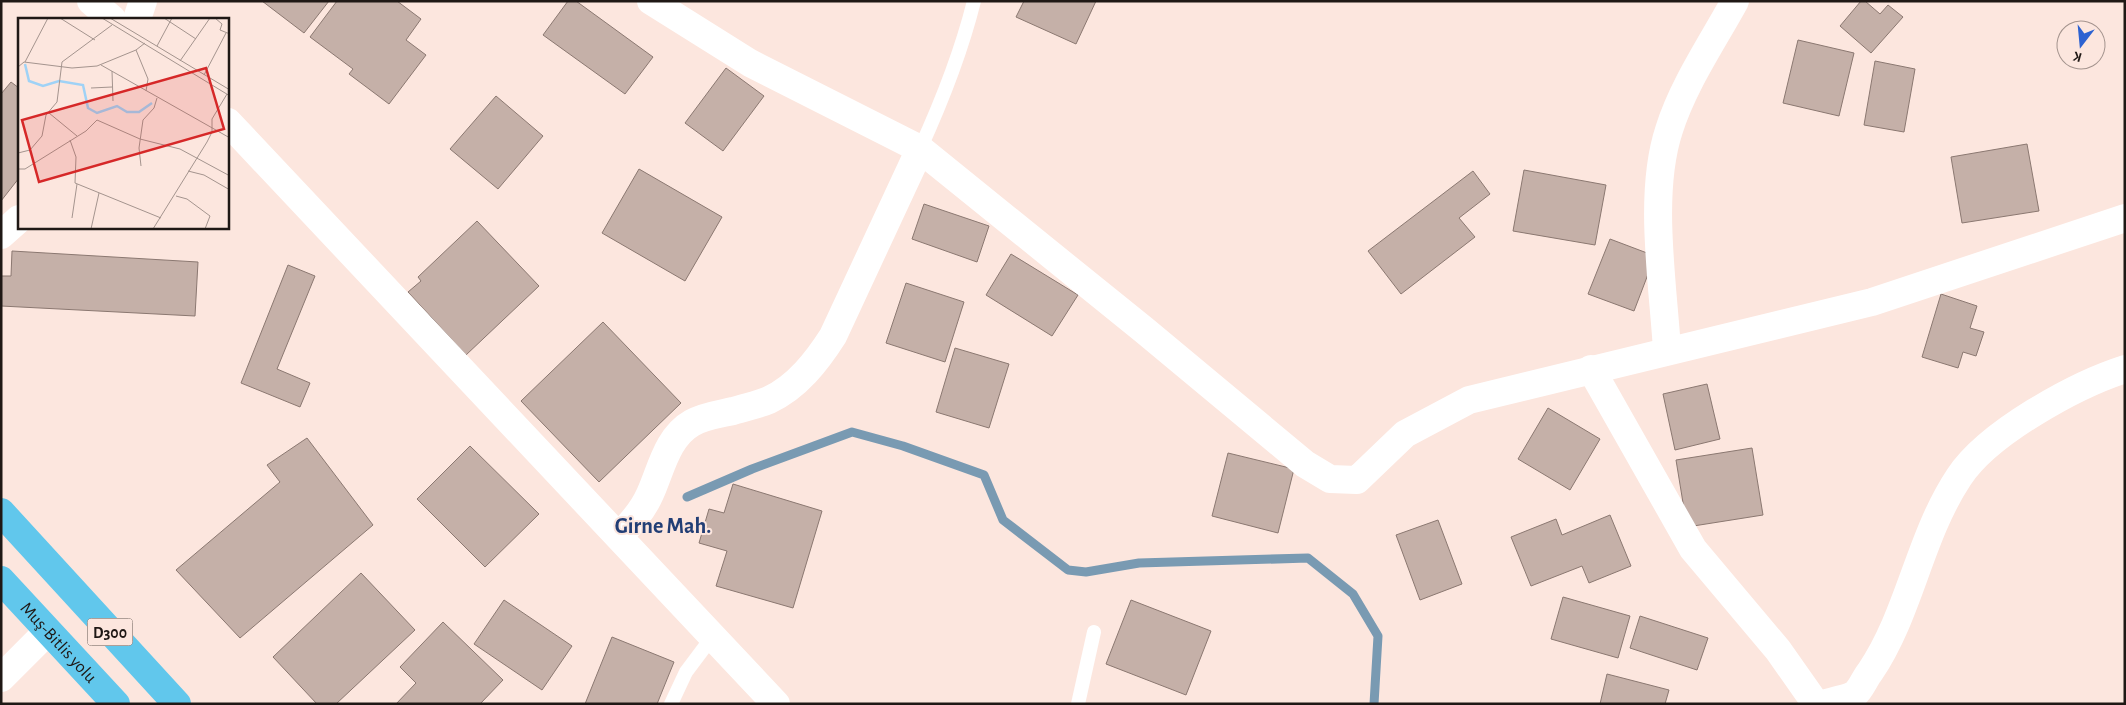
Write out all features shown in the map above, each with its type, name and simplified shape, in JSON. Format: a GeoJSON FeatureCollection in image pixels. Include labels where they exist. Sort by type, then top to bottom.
{"type":"FeatureCollection","features":[{"type":"Feature","properties":{"kind":"highway","name":"D300"},"geometry":{"type":"LineString","coordinates":[[1,512],[177,704]]}},
{"type":"Feature","properties":{"kind":"highway","name":"Muş-Bitlis yolu"},"geometry":{"type":"LineString","coordinates":[[1,580],[116,704]]}},
{"type":"Feature","properties":{"kind":"street"},"geometry":{"type":"LineString","coordinates":[[91,1],[111,18]]}},
{"type":"Feature","properties":{"kind":"street"},"geometry":{"type":"LineString","coordinates":[[137,18],[143,1]]}},
{"type":"Feature","properties":{"kind":"street"},"geometry":{"type":"LineString","coordinates":[[651,1],[750,63],[920,150],[1144,330],[1305,464],[1330,479],[1357,480],[1405,434],[1469,400],[1667,350],[1872,302],[2125,218]]}},
{"type":"Feature","properties":{"kind":"street"},"geometry":{"type":"LineString","coordinates":[[1667,350],[1658,213],[1658,185],[1663,153],[1677,107],[1735,1]]}},
{"type":"Feature","properties":{"kind":"street"},"geometry":{"type":"LineString","coordinates":[[229,123],[776,704]]}},
{"type":"Feature","properties":{"kind":"street"},"geometry":{"type":"LineString","coordinates":[[619,536],[641,512],[650,494],[662,460],[671,446],[692,423],[769,400],[790,387],[821,354],[833,336],[920,150]]}},
{"type":"Feature","properties":{"kind":"street"},"geometry":{"type":"LineString","coordinates":[[1,235],[18,220]]}},
{"type":"Feature","properties":{"kind":"street"},"geometry":{"type":"LineString","coordinates":[[1591,369],[1693,549],[1778,650],[1816,704]]}},
{"type":"Feature","properties":{"kind":"street"},"geometry":{"type":"LineString","coordinates":[[1822,704],[1855,694],[1885,650],[1938,514],[1960,475],[1987,447],[2035,412],[2079,387],[2125,369]]}},
{"type":"Feature","properties":{"kind":"street"},"geometry":{"type":"LineString","coordinates":[[1,678],[48,630]]}},
{"type":"Feature","properties":{"kind":"lane"},"geometry":{"type":"LineString","coordinates":[[920,150],[942,101],[960,52],[974,1]]}},
{"type":"Feature","properties":{"kind":"lane"},"geometry":{"type":"LineString","coordinates":[[1078,704],[1094,632]]}},
{"type":"Feature","properties":{"kind":"lane"},"geometry":{"type":"LineString","coordinates":[[671,704],[686,672],[713,636]]}},
{"type":"Feature","properties":{"kind":"building"},"geometry":{"type":"Polygon","coordinates":[[[262,1],[329,1],[304,33],[262,1]]]}},
{"type":"Feature","properties":{"kind":"building"},"geometry":{"type":"Polygon","coordinates":[[[337,1],[397,1],[421,19],[406,40],[426,55],[389,104],[349,74],[353,69],[310,37],[337,1]]]}},
{"type":"Feature","properties":{"kind":"building"},"geometry":{"type":"Polygon","coordinates":[[[568,1],[576,1],[653,57],[625,94],[543,35],[568,1]]]}},
{"type":"Feature","properties":{"kind":"building"},"geometry":{"type":"Polygon","coordinates":[[[1024,1],[1096,1],[1076,44],[1016,17],[1024,1]]]}},
{"type":"Feature","properties":{"kind":"building"},"geometry":{"type":"Polygon","coordinates":[[[1861,1],[1865,1],[1880,14],[1888,5],[1903,17],[1871,53],[1840,26],[1861,1]]]}},
{"type":"Feature","properties":{"kind":"building"},"geometry":{"type":"Polygon","coordinates":[[[1798,40],[1854,53],[1839,116],[1783,103],[1798,40]]]}},
{"type":"Feature","properties":{"kind":"building"},"geometry":{"type":"Polygon","coordinates":[[[1875,61],[1915,69],[1904,132],[1864,125],[1875,61]]]}},
{"type":"Feature","properties":{"kind":"building"},"geometry":{"type":"Polygon","coordinates":[[[726,68],[764,96],[723,151],[685,123],[726,68]]]}},
{"type":"Feature","properties":{"kind":"building"},"geometry":{"type":"Polygon","coordinates":[[[11,82],[18,87],[18,179],[1,201],[1,94],[11,82]]]}},
{"type":"Feature","properties":{"kind":"building"},"geometry":{"type":"Polygon","coordinates":[[[496,96],[543,136],[498,189],[450,149],[496,96]]]}},
{"type":"Feature","properties":{"kind":"building"},"geometry":{"type":"Polygon","coordinates":[[[2027,144],[2039,211],[1962,223],[1951,157],[2027,144]]]}},
{"type":"Feature","properties":{"kind":"building"},"geometry":{"type":"Polygon","coordinates":[[[639,169],[722,217],[685,281],[602,233],[639,169]]]}},
{"type":"Feature","properties":{"kind":"building"},"geometry":{"type":"Polygon","coordinates":[[[1524,170],[1606,185],[1595,245],[1513,231],[1524,170]]]}},
{"type":"Feature","properties":{"kind":"building"},"geometry":{"type":"Polygon","coordinates":[[[1473,171],[1490,194],[1459,218],[1475,237],[1401,294],[1368,251],[1473,171]]]}},
{"type":"Feature","properties":{"kind":"building"},"geometry":{"type":"Polygon","coordinates":[[[924,204],[989,226],[977,262],[912,239],[924,204]]]}},
{"type":"Feature","properties":{"kind":"building"},"geometry":{"type":"Polygon","coordinates":[[[477,221],[539,286],[466,355],[408,292],[421,281],[418,277],[477,221]]]}},
{"type":"Feature","properties":{"kind":"building"},"geometry":{"type":"Polygon","coordinates":[[[1610,239],[1655,256],[1634,311],[1588,294],[1610,239]]]}},
{"type":"Feature","properties":{"kind":"building"},"geometry":{"type":"Polygon","coordinates":[[[12,251],[198,262],[195,316],[1,306],[1,276],[11,276],[12,251]]]}},
{"type":"Feature","properties":{"kind":"building"},"geometry":{"type":"Polygon","coordinates":[[[1011,254],[1078,295],[1052,336],[986,295],[1011,254]]]}},
{"type":"Feature","properties":{"kind":"building"},"geometry":{"type":"Polygon","coordinates":[[[288,265],[315,276],[277,369],[310,383],[300,407],[241,383],[288,265]]]}},
{"type":"Feature","properties":{"kind":"building"},"geometry":{"type":"Polygon","coordinates":[[[906,283],[964,302],[945,362],[886,343],[906,283]]]}},
{"type":"Feature","properties":{"kind":"building"},"geometry":{"type":"Polygon","coordinates":[[[1941,294],[1977,306],[1970,328],[1984,332],[1976,356],[1963,352],[1958,368],[1922,357],[1941,294]]]}},
{"type":"Feature","properties":{"kind":"building"},"geometry":{"type":"Polygon","coordinates":[[[603,322],[681,403],[599,482],[521,401],[603,322]]]}},
{"type":"Feature","properties":{"kind":"building"},"geometry":{"type":"Polygon","coordinates":[[[955,348],[1009,364],[989,428],[936,412],[955,348]]]}},
{"type":"Feature","properties":{"kind":"building"},"geometry":{"type":"Polygon","coordinates":[[[1707,384],[1720,439],[1675,450],[1663,394],[1707,384]]]}},
{"type":"Feature","properties":{"kind":"building"},"geometry":{"type":"Polygon","coordinates":[[[1548,408],[1600,439],[1570,490],[1518,459],[1548,408]]]}},
{"type":"Feature","properties":{"kind":"building"},"geometry":{"type":"Polygon","coordinates":[[[307,438],[373,525],[240,638],[176,570],[280,482],[267,465],[307,438]]]}},
{"type":"Feature","properties":{"kind":"building"},"geometry":{"type":"Polygon","coordinates":[[[470,446],[539,514],[485,567],[417,499],[470,446]]]}},
{"type":"Feature","properties":{"kind":"building"},"geometry":{"type":"Polygon","coordinates":[[[1752,448],[1763,515],[1687,527],[1676,460],[1752,448]]]}},
{"type":"Feature","properties":{"kind":"building"},"geometry":{"type":"Polygon","coordinates":[[[1228,453],[1294,469],[1278,533],[1212,516],[1228,453]]]}},
{"type":"Feature","properties":{"kind":"building"},"geometry":{"type":"Polygon","coordinates":[[[733,484],[822,511],[793,608],[716,586],[727,551],[699,543],[709,509],[724,513],[733,484]]]}},
{"type":"Feature","properties":{"kind":"building"},"geometry":{"type":"Polygon","coordinates":[[[1610,515],[1631,566],[1589,583],[1582,566],[1531,586],[1511,537],[1556,519],[1562,535],[1610,515]]]}},
{"type":"Feature","properties":{"kind":"building"},"geometry":{"type":"Polygon","coordinates":[[[1438,520],[1462,584],[1420,600],[1396,535],[1438,520]]]}},
{"type":"Feature","properties":{"kind":"building"},"geometry":{"type":"Polygon","coordinates":[[[361,573],[415,630],[336,704],[317,704],[273,657],[361,573]]]}},
{"type":"Feature","properties":{"kind":"building"},"geometry":{"type":"Polygon","coordinates":[[[1563,597],[1630,616],[1618,658],[1551,639],[1563,597]]]}},
{"type":"Feature","properties":{"kind":"building"},"geometry":{"type":"Polygon","coordinates":[[[504,600],[572,646],[542,690],[474,644],[504,600]]]}},
{"type":"Feature","properties":{"kind":"building"},"geometry":{"type":"Polygon","coordinates":[[[1131,600],[1211,631],[1186,695],[1106,664],[1131,600]]]}},
{"type":"Feature","properties":{"kind":"building"},"geometry":{"type":"Polygon","coordinates":[[[1640,616],[1708,638],[1697,670],[1630,648],[1640,616]]]}},
{"type":"Feature","properties":{"kind":"building"},"geometry":{"type":"Polygon","coordinates":[[[443,622],[503,680],[480,704],[396,704],[416,683],[400,667],[443,622]]]}},
{"type":"Feature","properties":{"kind":"building"},"geometry":{"type":"Polygon","coordinates":[[[612,637],[674,662],[657,704],[585,704],[612,637]]]}},
{"type":"Feature","properties":{"kind":"building"},"geometry":{"type":"Polygon","coordinates":[[[1607,674],[1669,690],[1665,704],[1600,704],[1607,674]]]}},
{"type":"Feature","properties":{"kind":"waterway"},"geometry":{"type":"LineString","coordinates":[[687,497],[752,469],[852,432],[903,446],[984,475],[1003,520],[1068,570],[1086,572],[1139,563],[1308,558],[1353,594],[1378,636],[1374,704]]}},
{"type":"Feature","properties":{"kind":"district","name":"Girne Mah."},"geometry":{"type":"Point","coordinates":[663,525]}}]}
